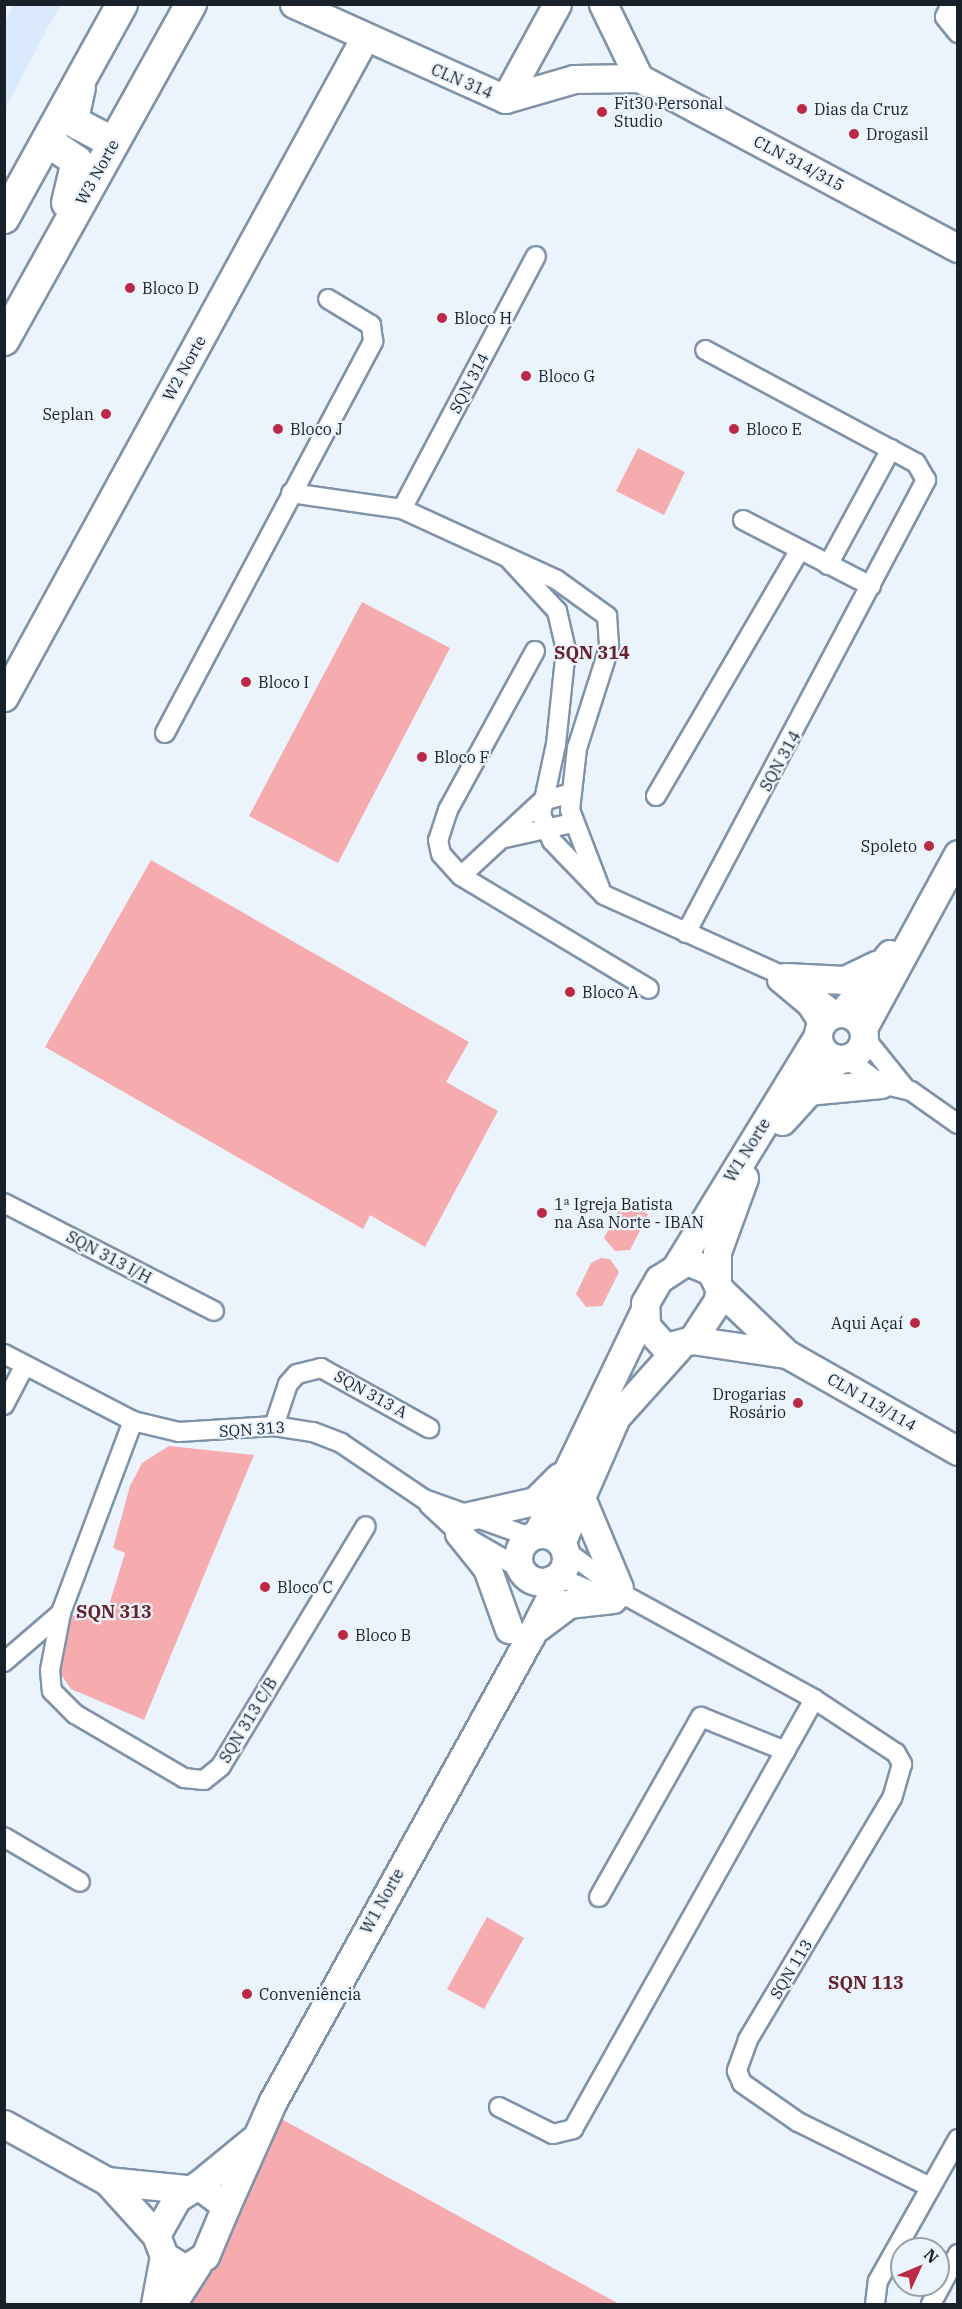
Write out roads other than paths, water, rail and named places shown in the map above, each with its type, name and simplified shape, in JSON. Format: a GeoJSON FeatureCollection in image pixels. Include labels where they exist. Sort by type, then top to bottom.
{"type":"FeatureCollection","features":[{"type":"Feature","properties":{"kind":"main road"},"geometry":{"type":"LineString","coordinates":[[4,218],[122,4]]}},
{"type":"Feature","properties":{"kind":"main road","name":"W3 Norte"},"geometry":{"type":"LineString","coordinates":[[4,340],[191,4]]}},
{"type":"Feature","properties":{"kind":"main road"},"geometry":{"type":"LineString","coordinates":[[84,72],[74,115],[78,124],[113,143]]}},
{"type":"Feature","properties":{"kind":"main road"},"geometry":{"type":"LineString","coordinates":[[47,141],[77,161],[51,254]]}},
{"type":"Feature","properties":{"kind":"street","name":"CLN 314"},"geometry":{"type":"LineString","coordinates":[[294,4],[364,39],[505,99],[574,79],[639,78]]}},
{"type":"Feature","properties":{"kind":"street"},"geometry":{"type":"LineString","coordinates":[[505,99],[557,4]]}},
{"type":"Feature","properties":{"kind":"street"},"geometry":{"type":"LineString","coordinates":[[603,4],[639,78]]}},
{"type":"Feature","properties":{"kind":"street"},"geometry":{"type":"LineString","coordinates":[[951,4],[945,17],[957,33]]}},
{"type":"Feature","properties":{"kind":"street","name":"W2 Norte"},"geometry":{"type":"LineString","coordinates":[[4,697],[364,39]]}},
{"type":"Feature","properties":{"kind":"street","name":"CLN 314/315"},"geometry":{"type":"LineString","coordinates":[[639,78],[957,248]]}},
{"type":"Feature","properties":{"kind":"street","name":"SQN 314"},"geometry":{"type":"LineString","coordinates":[[402,509],[536,256]]}},
{"type":"Feature","properties":{"kind":"street"},"geometry":{"type":"LineString","coordinates":[[165,733],[373,341],[371,325],[328,298]]}},
{"type":"Feature","properties":{"kind":"street","name":"SQN 314"},"geometry":{"type":"LineString","coordinates":[[686,933],[926,480],[916,463],[705,350]]}},
{"type":"Feature","properties":{"kind":"street"},"geometry":{"type":"LineString","coordinates":[[828,565],[891,449]]}},
{"type":"Feature","properties":{"kind":"street"},"geometry":{"type":"LineString","coordinates":[[291,494],[402,509],[581,594],[607,616],[611,638],[577,748],[572,793],[572,823],[604,895]]}},
{"type":"Feature","properties":{"kind":"street"},"geometry":{"type":"LineString","coordinates":[[743,520],[799,551],[871,586]]}},
{"type":"Feature","properties":{"kind":"street"},"geometry":{"type":"LineString","coordinates":[[656,796],[799,551]]}},
{"type":"Feature","properties":{"kind":"street"},"geometry":{"type":"LineString","coordinates":[[508,558],[557,611],[567,664],[556,744],[542,801],[544,830],[604,895],[818,994],[841,1026],[893,1087]]}},
{"type":"Feature","properties":{"kind":"street"},"geometry":{"type":"LineString","coordinates":[[557,611],[581,594]]}},
{"type":"Feature","properties":{"kind":"street"},"geometry":{"type":"LineString","coordinates":[[535,651],[441,827],[441,854],[461,876],[649,989]]}},
{"type":"Feature","properties":{"kind":"street"},"geometry":{"type":"LineString","coordinates":[[556,744],[577,748]]}},
{"type":"Feature","properties":{"kind":"street"},"geometry":{"type":"LineString","coordinates":[[461,876],[506,838],[542,801],[572,793]]}},
{"type":"Feature","properties":{"kind":"street"},"geometry":{"type":"LineString","coordinates":[[506,838],[572,823]]}},
{"type":"Feature","properties":{"kind":"street","name":"W1 Norte"},"geometry":{"type":"LineString","coordinates":[[718,1285],[717,1251],[743,1181],[757,1154],[807,1091],[843,1059],[841,1026],[916,927],[957,854]]}},
{"type":"Feature","properties":{"kind":"street","name":"W1 Norte"},"geometry":{"type":"LineString","coordinates":[[678,1264],[887,957],[916,927]]}},
{"type":"Feature","properties":{"kind":"street"},"geometry":{"type":"LineString","coordinates":[[776,974],[845,980],[887,957]]}},
{"type":"Feature","properties":{"kind":"street"},"geometry":{"type":"LineString","coordinates":[[841,1026],[821,1048],[957,1124]]}},
{"type":"Feature","properties":{"kind":"street"},"geometry":{"type":"LineString","coordinates":[[807,1091],[893,1087]]}},
{"type":"Feature","properties":{"kind":"street","name":"SQN 313 I/H"},"geometry":{"type":"LineString","coordinates":[[4,1203],[214,1311]]}},
{"type":"Feature","properties":{"kind":"street"},"geometry":{"type":"LineString","coordinates":[[699,1263],[718,1285],[710,1319],[616,1417],[582,1500],[548,1541],[574,1460],[659,1279],[678,1264],[699,1263]]}},
{"type":"Feature","properties":{"kind":"street","name":"CLN 113/114"},"geometry":{"type":"LineString","coordinates":[[718,1285],[787,1354],[957,1451]]}},
{"type":"Feature","properties":{"kind":"street"},"geometry":{"type":"LineString","coordinates":[[644,1312],[655,1340],[685,1344]]}},
{"type":"Feature","properties":{"kind":"street","name":"CLN 113/114"},"geometry":{"type":"LineString","coordinates":[[685,1344],[787,1354]]}},
{"type":"Feature","properties":{"kind":"street","name":"SQN 313"},"geometry":{"type":"LineString","coordinates":[[4,1354],[133,1421],[179,1431],[295,1426],[341,1443],[464,1525],[522,1572]]}},
{"type":"Feature","properties":{"kind":"street"},"geometry":{"type":"LineString","coordinates":[[4,1405],[25,1365]]}},
{"type":"Feature","properties":{"kind":"street","name":"SQN 313 A"},"geometry":{"type":"LineString","coordinates":[[274,1426],[288,1384],[297,1374],[321,1368],[429,1428]]}},
{"type":"Feature","properties":{"kind":"street"},"geometry":{"type":"LineString","coordinates":[[4,1662],[61,1613],[133,1421]]}},
{"type":"Feature","properties":{"kind":"street"},"geometry":{"type":"LineString","coordinates":[[574,1460],[535,1501],[464,1525],[520,1633],[568,1604],[620,1594],[582,1500]]}},
{"type":"Feature","properties":{"kind":"street","name":"SQN 313"},"geometry":{"type":"LineString","coordinates":[[464,1525],[548,1541]]}},
{"type":"Feature","properties":{"kind":"street","name":"SQN 313 C/B"},"geometry":{"type":"LineString","coordinates":[[61,1613],[50,1670],[52,1691],[60,1703],[132,1751],[184,1778],[204,1780],[221,1766],[366,1526]]}},
{"type":"Feature","properties":{"kind":"street","name":"W1 Norte"},"geometry":{"type":"LineString","coordinates":[[197,2265],[220,2230],[226,2206],[259,2135],[509,1668],[520,1633],[516,1584],[522,1572],[518,1555],[548,1541],[566,1565],[554,1579],[550,1598],[520,1633]]}},
{"type":"Feature","properties":{"kind":"street","name":"SQN 113"},"geometry":{"type":"LineString","coordinates":[[548,1541],[620,1594],[814,1699],[896,1753],[900,1780],[748,2040],[738,2077],[798,2122],[930,2187]]}},
{"type":"Feature","properties":{"kind":"street"},"geometry":{"type":"LineString","coordinates":[[522,1572],[554,1579]]}},
{"type":"Feature","properties":{"kind":"street","name":"SQN 113"},"geometry":{"type":"LineString","coordinates":[[554,1579],[620,1594]]}},
{"type":"Feature","properties":{"kind":"street"},"geometry":{"type":"LineString","coordinates":[[499,2107],[553,2134],[573,2129],[814,1699]]}},
{"type":"Feature","properties":{"kind":"street"},"geometry":{"type":"LineString","coordinates":[[599,1897],[701,1718],[785,1751]]}},
{"type":"Feature","properties":{"kind":"street"},"geometry":{"type":"LineString","coordinates":[[4,1837],[80,1882]]}},
{"type":"Feature","properties":{"kind":"street"},"geometry":{"type":"LineString","coordinates":[[4,2124],[107,2181],[160,2246],[185,2269],[197,2265]]}},
{"type":"Feature","properties":{"kind":"street","name":"W1 Norte"},"geometry":{"type":"LineString","coordinates":[[160,2246],[192,2187],[259,2135]]}},
{"type":"Feature","properties":{"kind":"street"},"geometry":{"type":"LineString","coordinates":[[875,2304],[878,2281],[957,2139]]}},
{"type":"Feature","properties":{"kind":"street"},"geometry":{"type":"LineString","coordinates":[[107,2181],[192,2187],[226,2206]]}},
{"type":"Feature","properties":{"kind":"street"},"geometry":{"type":"LineString","coordinates":[[155,2304],[160,2246]]}},
{"type":"Feature","properties":{"kind":"street"},"geometry":{"type":"LineString","coordinates":[[931,2304],[957,2254]]}},
{"type":"Feature","properties":{"kind":"street"},"geometry":{"type":"LineString","coordinates":[[172,2304],[197,2265]]}},
{"type":"Feature","properties":{"kind":"place","name":"Dias da Cruz"},"geometry":{"type":"Point","coordinates":[802,109]}},
{"type":"Feature","properties":{"kind":"place","name":"Fit30 Personal Studio"},"geometry":{"type":"Point","coordinates":[602,112]}},
{"type":"Feature","properties":{"kind":"place","name":"Drogasil"},"geometry":{"type":"Point","coordinates":[854,134]}},
{"type":"Feature","properties":{"kind":"place","name":"Bloco D"},"geometry":{"type":"Point","coordinates":[130,288]}},
{"type":"Feature","properties":{"kind":"place","name":"Bloco H"},"geometry":{"type":"Point","coordinates":[442,318]}},
{"type":"Feature","properties":{"kind":"place","name":"Bloco G"},"geometry":{"type":"Point","coordinates":[526,376]}},
{"type":"Feature","properties":{"kind":"place","name":"Seplan"},"geometry":{"type":"Point","coordinates":[106,414]}},
{"type":"Feature","properties":{"kind":"place","name":"Bloco J"},"geometry":{"type":"Point","coordinates":[278,429]}},
{"type":"Feature","properties":{"kind":"place","name":"Bloco E"},"geometry":{"type":"Point","coordinates":[734,429]}},
{"type":"Feature","properties":{"kind":"place","name":"Bloco I"},"geometry":{"type":"Point","coordinates":[246,682]}},
{"type":"Feature","properties":{"kind":"place","name":"Bloco F"},"geometry":{"type":"Point","coordinates":[422,757]}},
{"type":"Feature","properties":{"kind":"place","name":"Spoleto"},"geometry":{"type":"Point","coordinates":[929,846]}},
{"type":"Feature","properties":{"kind":"place","name":"Bloco A"},"geometry":{"type":"Point","coordinates":[570,992]}},
{"type":"Feature","properties":{"kind":"place","name":"1ª Igreja Batista na Asa Norte - IBAN"},"geometry":{"type":"Point","coordinates":[542,1213]}},
{"type":"Feature","properties":{"kind":"place","name":"Aqui Açaí"},"geometry":{"type":"Point","coordinates":[915,1323]}},
{"type":"Feature","properties":{"kind":"place","name":"Drogarias Rosário"},"geometry":{"type":"Point","coordinates":[798,1403]}},
{"type":"Feature","properties":{"kind":"place","name":"Bloco C"},"geometry":{"type":"Point","coordinates":[265,1587]}},
{"type":"Feature","properties":{"kind":"place","name":"Bloco B"},"geometry":{"type":"Point","coordinates":[343,1635]}},
{"type":"Feature","properties":{"kind":"place","name":"Conveniência"},"geometry":{"type":"Point","coordinates":[247,1994]}},
{"type":"Feature","properties":{"kind":"district","name":"SQN 314"},"geometry":{"type":"Point","coordinates":[592,653]}},
{"type":"Feature","properties":{"kind":"district","name":"SQN 313"},"geometry":{"type":"Point","coordinates":[114,1612]}},
{"type":"Feature","properties":{"kind":"district","name":"SQN 113"},"geometry":{"type":"Point","coordinates":[866,1983]}}]}
